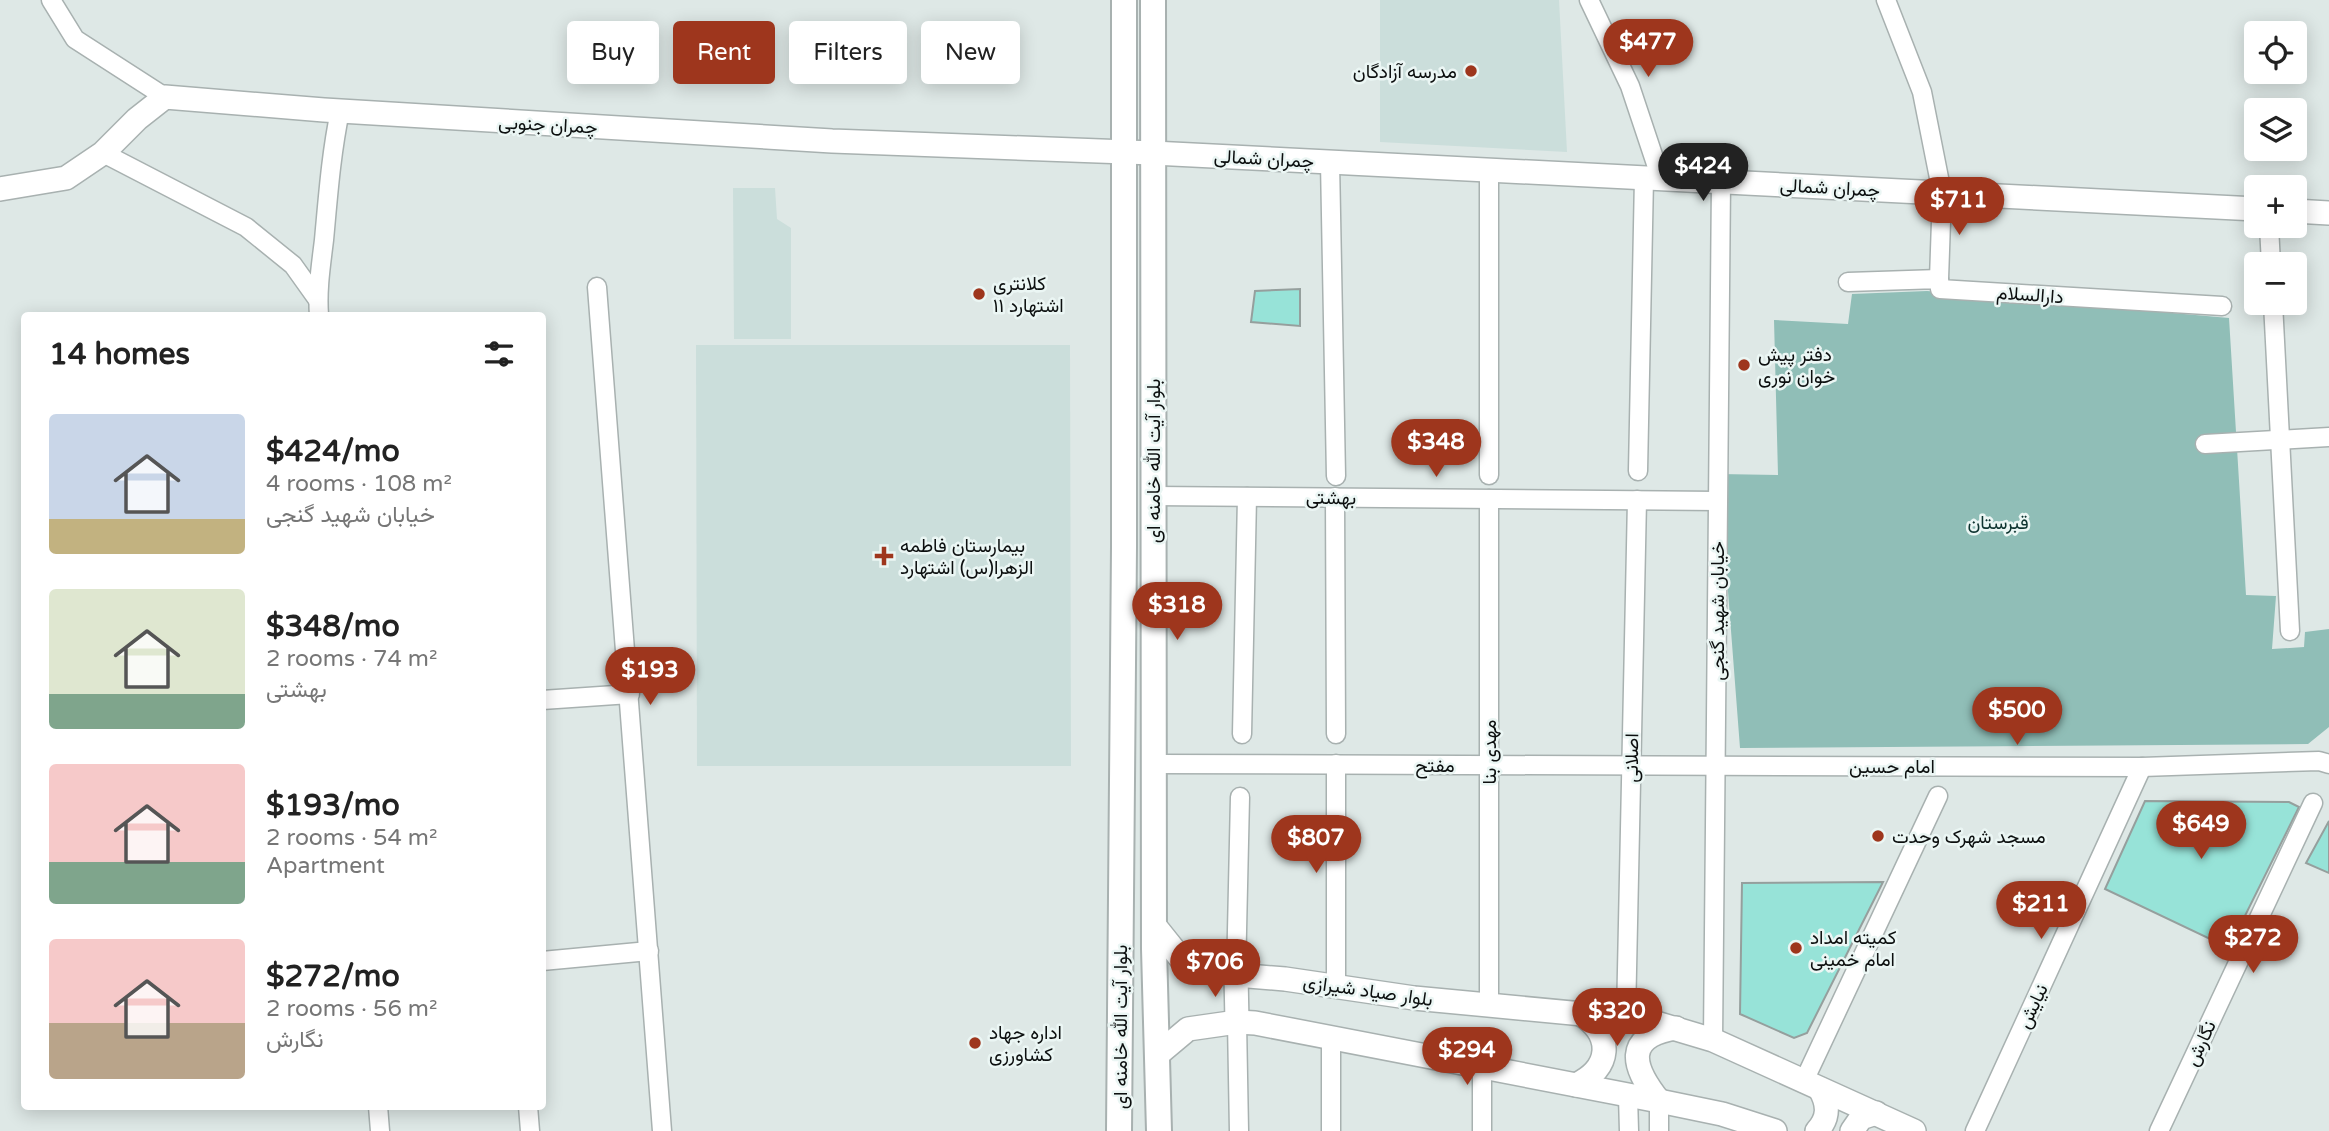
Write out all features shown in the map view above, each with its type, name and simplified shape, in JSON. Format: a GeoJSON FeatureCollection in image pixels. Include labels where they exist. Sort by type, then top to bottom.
{"type":"FeatureCollection","features":[{"type":"Feature","properties":{"kind":"main road","name":"بلوار آیت الله خامنه ای"},"geometry":{"type":"LineString","coordinates":[[1119,1131],[1126,152],[1124,0]]}},
{"type":"Feature","properties":{"kind":"main road","name":"بلوار آیت الله خامنه ای"},"geometry":{"type":"LineString","coordinates":[[1153,0],[1154,925],[1159,1131]]}},
{"type":"Feature","properties":{"kind":"street"},"geometry":{"type":"LineString","coordinates":[[0,189],[66,178],[103,153],[137,119],[165,97],[75,39],[51,0]]}},
{"type":"Feature","properties":{"kind":"street"},"geometry":{"type":"LineString","coordinates":[[1589,0],[1630,86],[1652,178],[1638,471]]}},
{"type":"Feature","properties":{"kind":"street"},"geometry":{"type":"LineString","coordinates":[[1886,0],[1922,92],[1942,193],[1939,279]]}},
{"type":"Feature","properties":{"kind":"street","name":"چمران جنوبی"},"geometry":{"type":"LineString","coordinates":[[165,97],[340,111],[832,141],[1153,153]]}},
{"type":"Feature","properties":{"kind":"street"},"geometry":{"type":"LineString","coordinates":[[318,308],[334,142],[340,111]]}},
{"type":"Feature","properties":{"kind":"street"},"geometry":{"type":"LineString","coordinates":[[103,153],[246,227],[293,265],[318,308]]}},
{"type":"Feature","properties":{"kind":"street","name":"چمران شمالی"},"geometry":{"type":"LineString","coordinates":[[1153,153],[2244,208]]}},
{"type":"Feature","properties":{"kind":"street"},"geometry":{"type":"LineString","coordinates":[[1330,162],[1336,477]]}},
{"type":"Feature","properties":{"kind":"street"},"geometry":{"type":"LineString","coordinates":[[1489,170],[1489,475]]}},
{"type":"Feature","properties":{"kind":"street","name":"خیابان شهید گنجی"},"geometry":{"type":"LineString","coordinates":[[1713,1040],[1721,182]]}},
{"type":"Feature","properties":{"kind":"street"},"geometry":{"type":"LineString","coordinates":[[2307,212],[2329,213]]}},
{"type":"Feature","properties":{"kind":"street","name":"دارالسلام"},"geometry":{"type":"LineString","coordinates":[[1848,282],[1939,279],[1940,289],[2222,306]]}},
{"type":"Feature","properties":{"kind":"street"},"geometry":{"type":"LineString","coordinates":[[597,286],[662,1131]]}},
{"type":"Feature","properties":{"kind":"street"},"geometry":{"type":"LineString","coordinates":[[2274,315],[2290,631]]}},
{"type":"Feature","properties":{"kind":"street"},"geometry":{"type":"LineString","coordinates":[[2205,444],[2329,437]]}},
{"type":"Feature","properties":{"kind":"street","name":"بهشتی"},"geometry":{"type":"LineString","coordinates":[[1153,496],[1718,501]]}},
{"type":"Feature","properties":{"kind":"street"},"geometry":{"type":"LineString","coordinates":[[1242,734],[1247,496]]}},
{"type":"Feature","properties":{"kind":"street"},"geometry":{"type":"LineString","coordinates":[[1335,497],[1336,734]]}},
{"type":"Feature","properties":{"kind":"street","name":"مهدی بنا"},"geometry":{"type":"LineString","coordinates":[[1489,499],[1489,1005]]}},
{"type":"Feature","properties":{"kind":"street","name":"اصلانی"},"geometry":{"type":"LineString","coordinates":[[1626,1017],[1637,500]]}},
{"type":"Feature","properties":{"kind":"street"},"geometry":{"type":"LineString","coordinates":[[546,700],[630,694]]}},
{"type":"Feature","properties":{"kind":"street","name":"امام حسین"},"geometry":{"type":"LineString","coordinates":[[1716,765],[2142,767],[2326,759]]}},
{"type":"Feature","properties":{"kind":"street","name":"مفتح"},"geometry":{"type":"LineString","coordinates":[[1154,764],[1716,765]]}},
{"type":"Feature","properties":{"kind":"street"},"geometry":{"type":"LineString","coordinates":[[1336,764],[1336,986]]}},
{"type":"Feature","properties":{"kind":"street","name":"نیایش"},"geometry":{"type":"LineString","coordinates":[[1975,1131],[2142,767]]}},
{"type":"Feature","properties":{"kind":"street"},"geometry":{"type":"LineString","coordinates":[[1817,1131],[1825,1120],[1826,1099],[1812,1085],[1938,796]]}},
{"type":"Feature","properties":{"kind":"street"},"geometry":{"type":"LineString","coordinates":[[1239,1131],[1236,975],[1240,797]]}},
{"type":"Feature","properties":{"kind":"street","name":"نگارش"},"geometry":{"type":"LineString","coordinates":[[2159,1131],[2313,803]]}},
{"type":"Feature","properties":{"kind":"street","name":"بلوار صیاد شیرازی"},"geometry":{"type":"LineString","coordinates":[[1154,925],[1186,965],[1236,975],[1414,998],[1626,1017],[1676,1028],[1713,1040],[1914,1131]]}},
{"type":"Feature","properties":{"kind":"street"},"geometry":{"type":"LineString","coordinates":[[546,961],[649,951]]}},
{"type":"Feature","properties":{"kind":"street"},"geometry":{"type":"LineString","coordinates":[[1576,1085],[1590,1079],[1600,1067],[1605,1051],[1603,1036],[1594,1023],[1581,1014]]}},
{"type":"Feature","properties":{"kind":"street"},"geometry":{"type":"LineString","coordinates":[[1157,1055],[1188,1030],[1237,1022],[1659,1101],[1721,1123],[1764,1129]]}},
{"type":"Feature","properties":{"kind":"street"},"geometry":{"type":"LineString","coordinates":[[1659,1131],[1659,1101],[1639,1072],[1638,1055],[1644,1040],[1656,1031],[1676,1028]]}},
{"type":"Feature","properties":{"kind":"street"},"geometry":{"type":"LineString","coordinates":[[1331,1038],[1331,1131]]}},
{"type":"Feature","properties":{"kind":"street"},"geometry":{"type":"LineString","coordinates":[[1482,1068],[1482,1131]]}},
{"type":"Feature","properties":{"kind":"street"},"geometry":{"type":"LineString","coordinates":[[1628,1096],[1629,1131]]}},
{"type":"Feature","properties":{"kind":"street"},"geometry":{"type":"LineString","coordinates":[[378,1110],[380,1131]]}},
{"type":"Feature","properties":{"kind":"street"},"geometry":{"type":"LineString","coordinates":[[528,1110],[530,1131]]}},
{"type":"Feature","properties":{"kind":"street"},"geometry":{"type":"LineString","coordinates":[[1852,1131],[1861,1118],[1876,1113]]}},
{"type":"Feature","properties":{"kind":"shaded area","name":"مدرسه آزادگان"},"geometry":{"type":"Polygon","coordinates":[[[1380,0],[1559,0],[1567,152],[1380,142],[1380,0]]]}},
{"type":"Feature","properties":{"kind":"shaded area"},"geometry":{"type":"Polygon","coordinates":[[[733,188],[775,188],[777,219],[791,228],[791,339],[734,339],[733,188]]]}},
{"type":"Feature","properties":{"kind":"shaded area","name":"بیمارستان فاطمه الزهرا(س) اشتهارد"},"geometry":{"type":"Polygon","coordinates":[[[696,345],[1070,345],[1071,766],[697,766],[696,345]]]}},
{"type":"Feature","properties":{"kind":"green space","name":"قبرستان"},"geometry":{"type":"Polygon","coordinates":[[[1927,291],[2229,318],[2246,595],[2276,596],[2272,649],[2304,647],[2305,632],[2329,629],[2329,727],[2308,744],[1740,748],[1719,474],[1778,475],[1774,320],[1848,324],[1852,294],[1927,291]]]}},
{"type":"Feature","properties":{"kind":"building"},"geometry":{"type":"Polygon","coordinates":[[[1300,289],[1300,326],[1251,322],[1255,291],[1300,289]]]}},
{"type":"Feature","properties":{"kind":"building"},"geometry":{"type":"Polygon","coordinates":[[[2145,801],[2289,802],[2299,807],[2229,948],[2105,889],[2145,801]]]}},
{"type":"Feature","properties":{"kind":"building"},"geometry":{"type":"Polygon","coordinates":[[[2329,821],[2329,873],[2306,863],[2329,821]]]}},
{"type":"Feature","properties":{"kind":"building","name":"کمیته امداد امام خمینی"},"geometry":{"type":"Polygon","coordinates":[[[1883,882],[1807,1033],[1794,1038],[1740,1014],[1742,883],[1883,882]]]}},
{"type":"Feature","properties":{"kind":"place","name":"مدرسه آزادگان"},"geometry":{"type":"Point","coordinates":[1471,71]}},
{"type":"Feature","properties":{"kind":"place","name":"کلانتری ۱۱ اشتهارد"},"geometry":{"type":"Point","coordinates":[979,294]}},
{"type":"Feature","properties":{"kind":"place","name":"دفتر پیش خوان نوری"},"geometry":{"type":"Point","coordinates":[1744,365]}},
{"type":"Feature","properties":{"kind":"place","name":"بیمارستان فاطمه الزهرا(س) اشتهارد"},"geometry":{"type":"Point","coordinates":[884,556]}},
{"type":"Feature","properties":{"kind":"place","name":"مسجد شهرک وحدت"},"geometry":{"type":"Point","coordinates":[1878,836]}},
{"type":"Feature","properties":{"kind":"place","name":"کمیته امداد امام خمینی"},"geometry":{"type":"Point","coordinates":[1796,948]}},
{"type":"Feature","properties":{"kind":"place","name":"اداره جهاد کشاورزی"},"geometry":{"type":"Point","coordinates":[975,1043]}}]}
